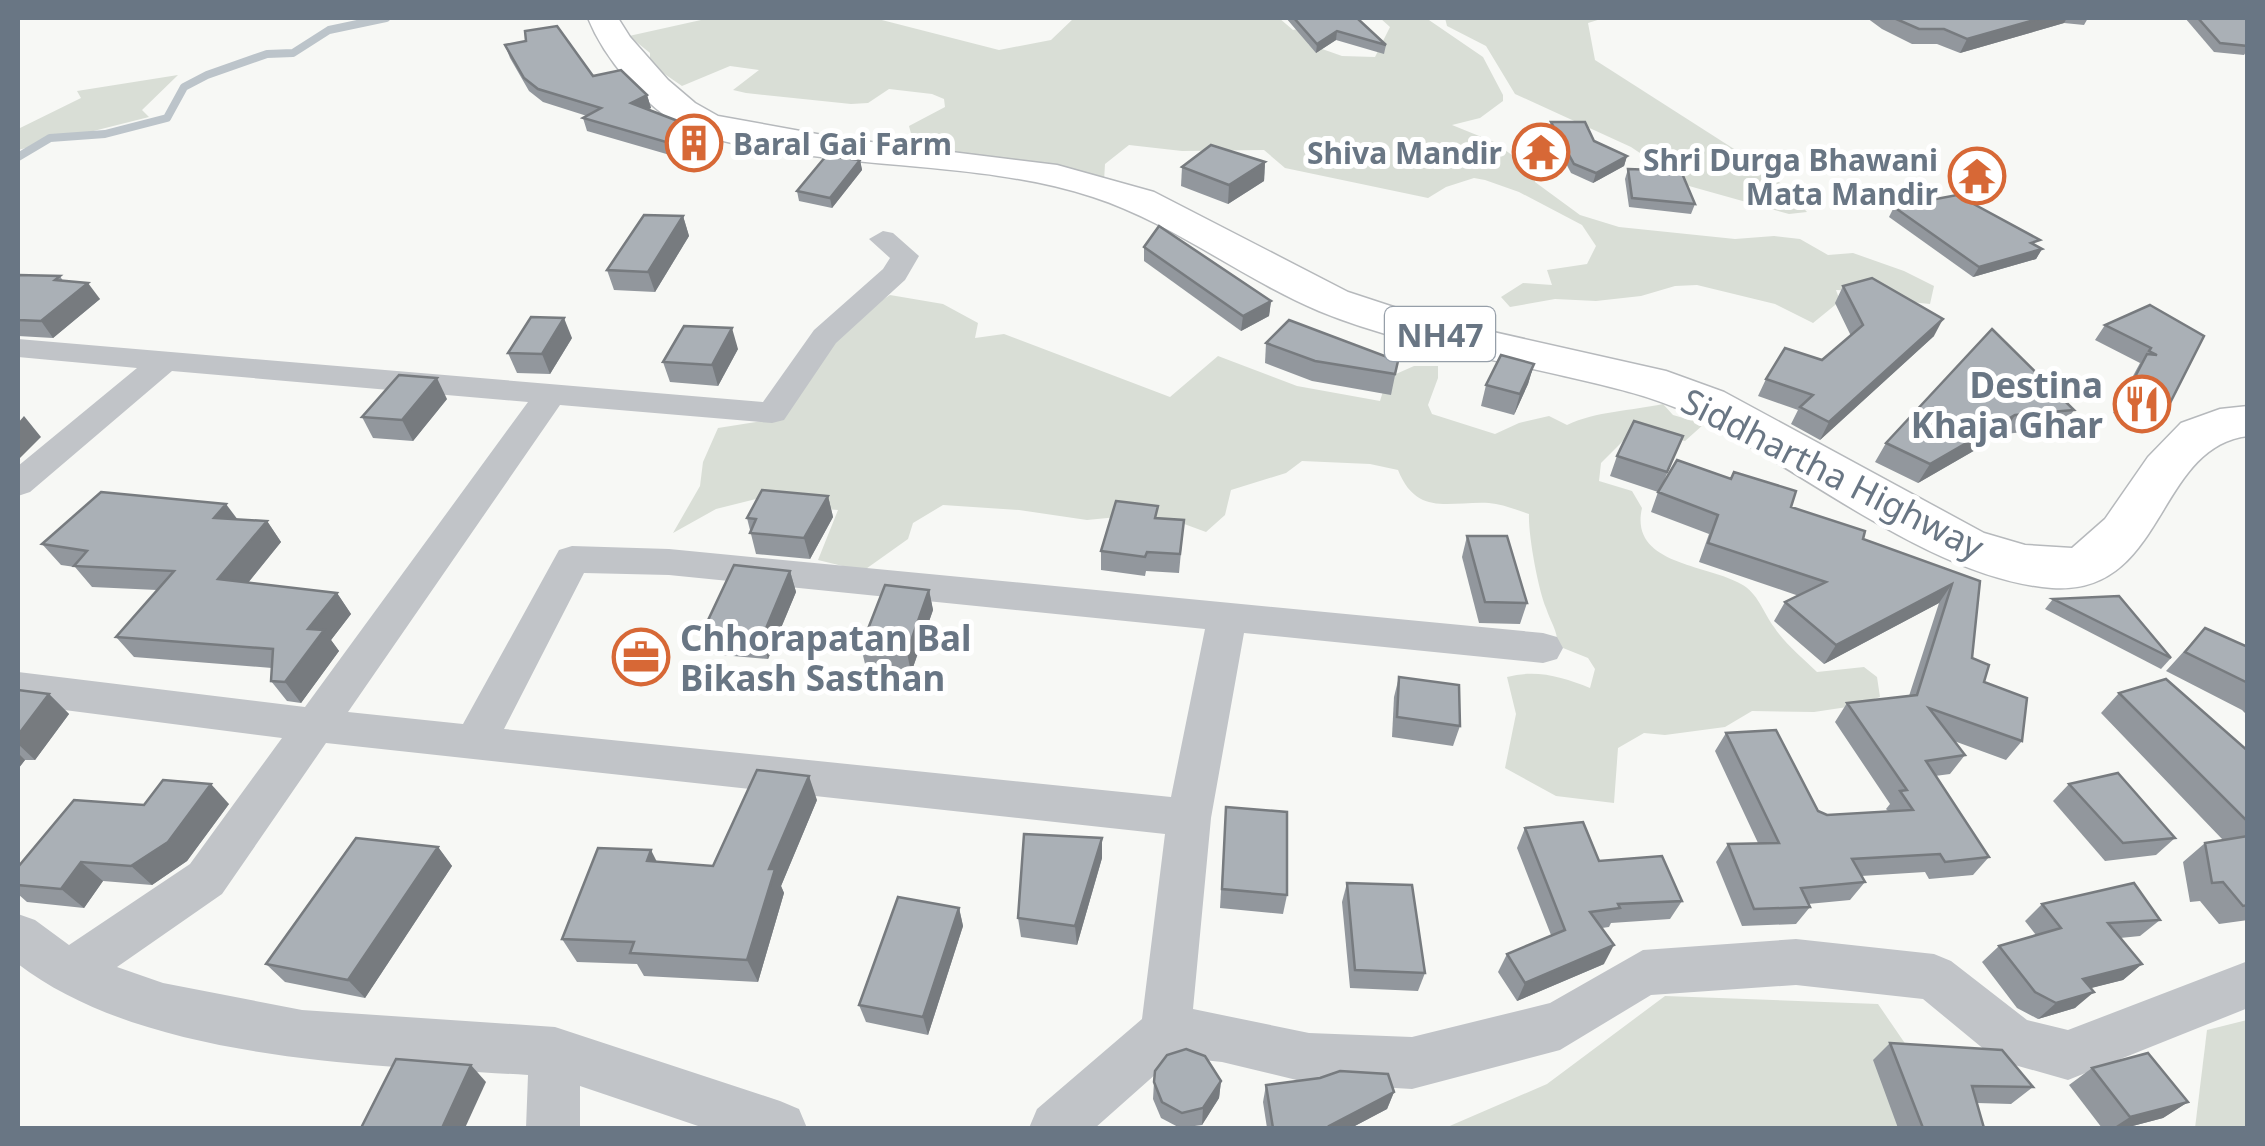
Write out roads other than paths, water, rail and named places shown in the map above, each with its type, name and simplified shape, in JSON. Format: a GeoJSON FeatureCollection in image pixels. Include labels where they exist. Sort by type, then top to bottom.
{"type":"FeatureCollection","features":[{"type":"Feature","properties":{"kind":"highway","name":"Siddhartha Highway"},"geometry":{"type":"LineString","coordinates":[[603,18],[677,108],[713,126],[823,148],[1044,174],[1109,188],[1140,200],[1333,301],[1366,313],[1650,381],[1708,403],[1965,546],[2009,561],[2049,567],[2087,564],[2136,519],[2178,450],[2209,426],[2248,422]]}},
{"type":"Feature","properties":{"kind":"street"},"geometry":{"type":"LineString","coordinates":[[18,348],[772,413],[824,337],[894,274],[905,256],[883,239]]}},
{"type":"Feature","properties":{"kind":"street"},"geometry":{"type":"LineString","coordinates":[[18,484],[166,360]]}},
{"type":"Feature","properties":{"kind":"street"},"geometry":{"type":"LineString","coordinates":[[68,973],[206,880],[551,394]]}},
{"type":"Feature","properties":{"kind":"street"},"geometry":{"type":"LineString","coordinates":[[476,741],[572,560],[669,562],[1542,648]]}},
{"type":"Feature","properties":{"kind":"street"},"geometry":{"type":"LineString","coordinates":[[1056,1128],[1166,1031],[1189,818],[1228,617]]}},
{"type":"Feature","properties":{"kind":"street"},"geometry":{"type":"LineString","coordinates":[[18,688],[315,728],[476,741],[1189,818]]}},
{"type":"Feature","properties":{"kind":"street"},"geometry":{"type":"LineString","coordinates":[[18,936],[68,973],[162,1008],[302,1035],[555,1052],[780,1128]]}},
{"type":"Feature","properties":{"kind":"street"},"geometry":{"type":"LineString","coordinates":[[1166,1031],[1222,1036],[1309,1058],[1412,1063],[1560,1026],[1643,974],[1796,962],[1934,977],[2015,1042],[2068,1055],[2248,984]]}},
{"type":"Feature","properties":{"kind":"street"},"geometry":{"type":"LineString","coordinates":[[552,1128],[555,1052]]}},
{"type":"Feature","properties":{"kind":"waterway"},"geometry":{"type":"LineString","coordinates":[[18,157],[50,138],[105,134],[167,118],[184,87],[207,75],[267,54],[293,53],[329,30],[386,18]]}},
{"type":"Feature","properties":{"kind":"place","name":"Baral Gai Farm"},"geometry":{"type":"Point","coordinates":[694,143]}},
{"type":"Feature","properties":{"kind":"place","name":"Shiva Mandir"},"geometry":{"type":"Point","coordinates":[1541,152]}},
{"type":"Feature","properties":{"kind":"place","name":"Shri Durga Bhawani Mata Mandir"},"geometry":{"type":"Point","coordinates":[1977,176]}},
{"type":"Feature","properties":{"kind":"place","name":"Destina Khaja Ghar"},"geometry":{"type":"Point","coordinates":[2142,404]}},
{"type":"Feature","properties":{"kind":"place","name":"Chhorapatan Bal Bikash Sasthan"},"geometry":{"type":"Point","coordinates":[641,657]}}]}
